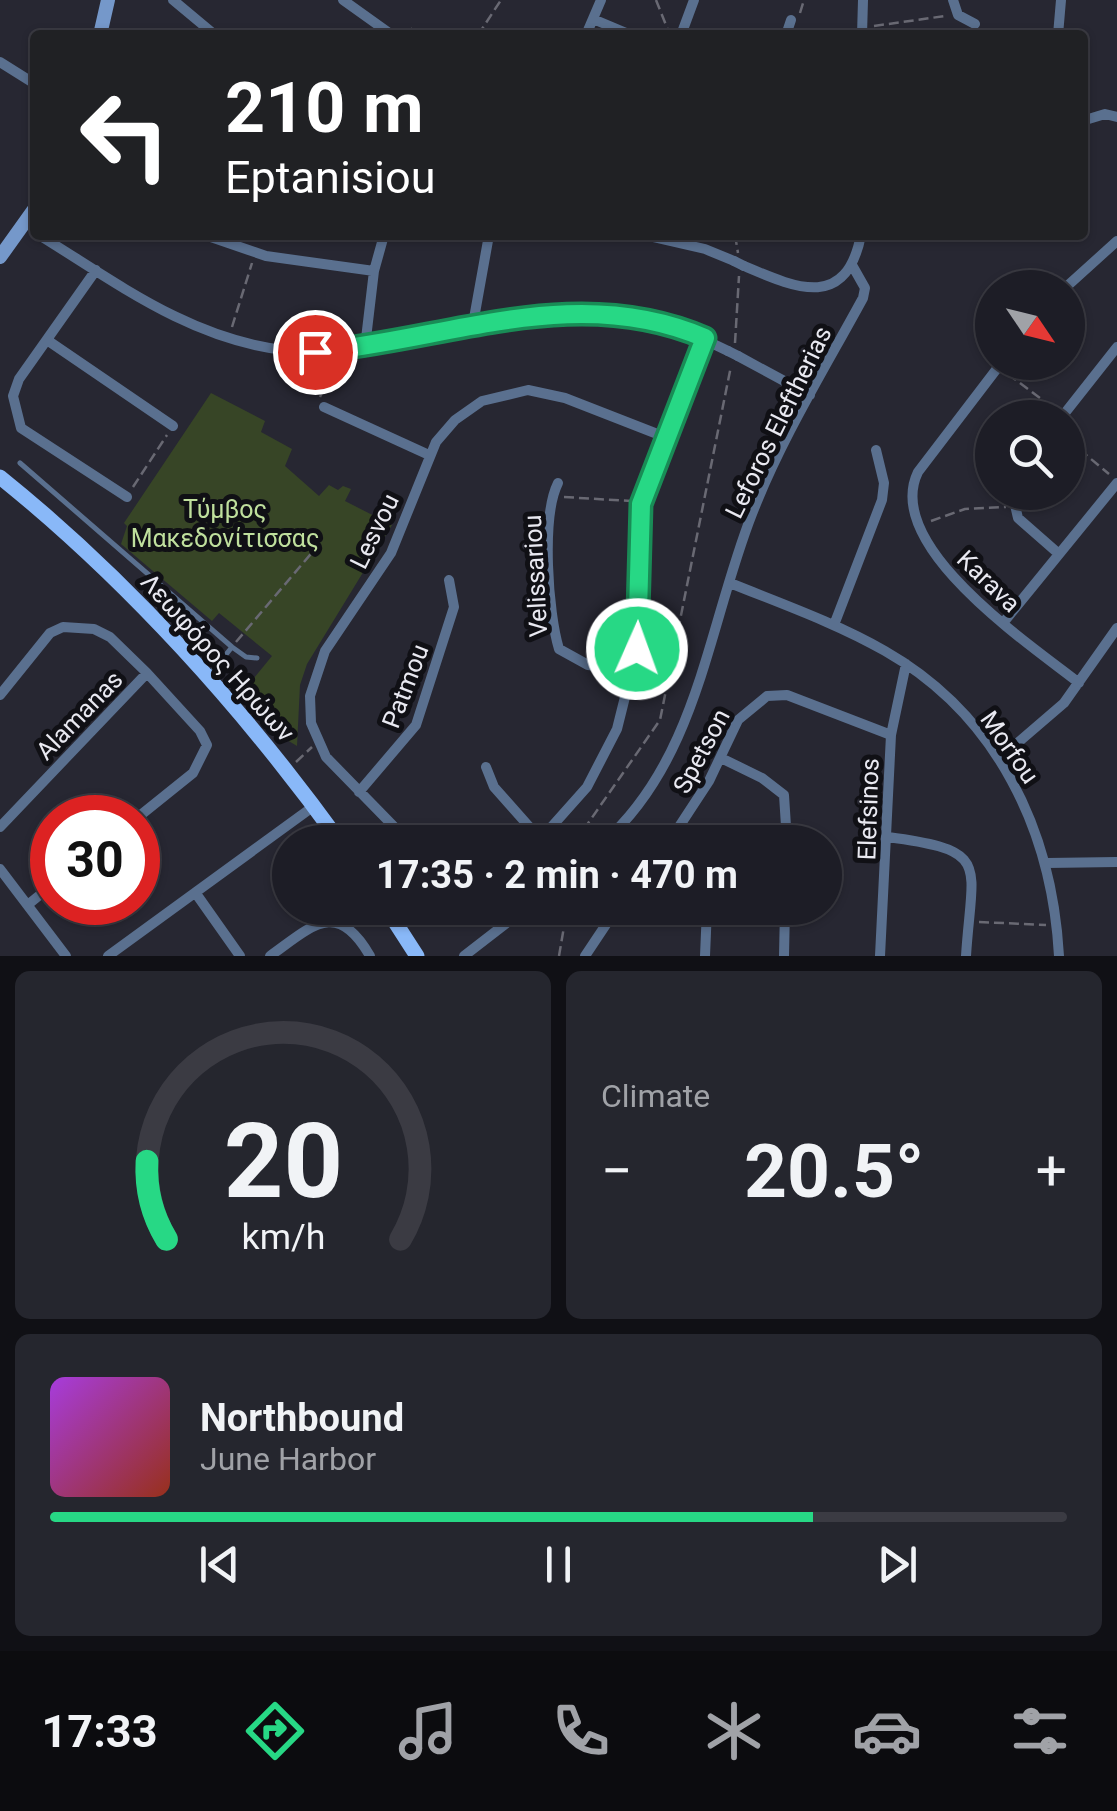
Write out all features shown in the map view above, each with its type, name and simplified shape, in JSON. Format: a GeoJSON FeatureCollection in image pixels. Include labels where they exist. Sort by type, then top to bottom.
{"type":"FeatureCollection","features":[{"type":"Feature","properties":{"kind":"main road","name":"Λεωφόρος Ηρώων"},"geometry":{"type":"LineString","coordinates":[[0,477],[95,560],[287,770],[328,825]]}},
{"type":"Feature","properties":{"kind":"main road"},"geometry":{"type":"LineString","coordinates":[[397,925],[417,956]]}},
{"type":"Feature","properties":{"kind":"street"},"geometry":{"type":"LineString","coordinates":[[101,30],[108,0]]}},
{"type":"Feature","properties":{"kind":"street"},"geometry":{"type":"LineString","coordinates":[[173,0],[209,30]]}},
{"type":"Feature","properties":{"kind":"street"},"geometry":{"type":"LineString","coordinates":[[343,0],[385,30]]}},
{"type":"Feature","properties":{"kind":"street"},"geometry":{"type":"LineString","coordinates":[[588,30],[601,0]]}},
{"type":"Feature","properties":{"kind":"street"},"geometry":{"type":"LineString","coordinates":[[682,30],[694,0]]}},
{"type":"Feature","properties":{"kind":"street"},"geometry":{"type":"LineString","coordinates":[[862,0],[862,30]]}},
{"type":"Feature","properties":{"kind":"street"},"geometry":{"type":"LineString","coordinates":[[1059,30],[1061,0]]}},
{"type":"Feature","properties":{"kind":"street"},"geometry":{"type":"LineString","coordinates":[[954,2],[958,14],[976,24]]}},
{"type":"Feature","properties":{"kind":"street"},"geometry":{"type":"LineString","coordinates":[[593,19],[619,30]]}},
{"type":"Feature","properties":{"kind":"street"},"geometry":{"type":"LineString","coordinates":[[788,30],[791,20]]}},
{"type":"Feature","properties":{"kind":"street"},"geometry":{"type":"LineString","coordinates":[[2,67],[30,81]]}},
{"type":"Feature","properties":{"kind":"street"},"geometry":{"type":"LineString","coordinates":[[1088,120],[1105,114],[1117,117]]}},
{"type":"Feature","properties":{"kind":"street"},"geometry":{"type":"LineString","coordinates":[[0,256],[30,233]]}},
{"type":"Feature","properties":{"kind":"street"},"geometry":{"type":"LineString","coordinates":[[48,240],[169,316],[228,338],[286,350],[365,347],[474,324],[569,311],[650,321],[705,338],[810,395]]}},
{"type":"Feature","properties":{"kind":"street"},"geometry":{"type":"LineString","coordinates":[[219,240],[256,253],[374,271]]}},
{"type":"Feature","properties":{"kind":"street"},"geometry":{"type":"LineString","coordinates":[[365,347],[374,271],[383,240]]}},
{"type":"Feature","properties":{"kind":"street"},"geometry":{"type":"LineString","coordinates":[[474,324],[489,240]]}},
{"type":"Feature","properties":{"kind":"street"},"geometry":{"type":"LineString","coordinates":[[666,240],[705,249],[802,289],[834,282],[852,265],[859,240]]}},
{"type":"Feature","properties":{"kind":"street"},"geometry":{"type":"LineString","coordinates":[[1085,270],[1117,242]]}},
{"type":"Feature","properties":{"kind":"street","name":"Leforos Eleftherias"},"geometry":{"type":"LineString","coordinates":[[624,825],[634,816],[681,736],[752,514],[865,288],[852,265]]}},
{"type":"Feature","properties":{"kind":"street"},"geometry":{"type":"LineString","coordinates":[[96,270],[19,379],[12,396],[21,428],[127,497]]}},
{"type":"Feature","properties":{"kind":"street"},"geometry":{"type":"LineString","coordinates":[[555,825],[574,805],[603,760],[617,729],[633,671],[639,622],[637,561],[642,502],[705,338]]}},
{"type":"Feature","properties":{"kind":"street"},"geometry":{"type":"LineString","coordinates":[[48,340],[173,426]]}},
{"type":"Feature","properties":{"kind":"street"},"geometry":{"type":"LineString","coordinates":[[1075,400],[1116,349]]}},
{"type":"Feature","properties":{"kind":"street","name":"Karava"},"geometry":{"type":"LineString","coordinates":[[988,380],[934,446],[914,480],[920,525],[958,586],[1079,684]]}},
{"type":"Feature","properties":{"kind":"street","name":"Lesvou"},"geometry":{"type":"LineString","coordinates":[[317,742],[310,696],[316,667],[390,552],[429,454],[443,432],[470,408],[499,395],[528,390],[565,398],[665,436]]}},
{"type":"Feature","properties":{"kind":"street"},"geometry":{"type":"LineString","coordinates":[[324,407],[429,454]]}},
{"type":"Feature","properties":{"kind":"street"},"geometry":{"type":"LineString","coordinates":[[834,625],[882,500],[884,483],[876,450]]}},
{"type":"Feature","properties":{"kind":"street"},"geometry":{"type":"LineString","coordinates":[[1003,624],[1117,482]]}},
{"type":"Feature","properties":{"kind":"street","name":"Velissariou"},"geometry":{"type":"LineString","coordinates":[[558,483],[552,496],[553,629],[559,649],[588,665],[633,671]]}},
{"type":"Feature","properties":{"kind":"street"},"geometry":{"type":"LineString","coordinates":[[1014,510],[1028,529],[1060,554]]}},
{"type":"Feature","properties":{"kind":"street","name":"Patmou"},"geometry":{"type":"LineString","coordinates":[[360,792],[416,724],[454,607],[449,580]]}},
{"type":"Feature","properties":{"kind":"street","name":"Morfou"},"geometry":{"type":"LineString","coordinates":[[730,582],[834,625],[906,664],[949,698],[1000,758],[1032,818],[1047,863],[1059,956]]}},
{"type":"Feature","properties":{"kind":"street"},"geometry":{"type":"LineString","coordinates":[[0,695],[42,640],[63,627],[86,627],[103,633],[147,673],[200,731],[207,745],[193,774],[160,800]]}},
{"type":"Feature","properties":{"kind":"street"},"geometry":{"type":"LineString","coordinates":[[1000,758],[1048,721],[1117,628]]}},
{"type":"Feature","properties":{"kind":"street","name":"Elefsinos"},"geometry":{"type":"LineString","coordinates":[[880,956],[892,735],[906,664]]}},
{"type":"Feature","properties":{"kind":"street","name":"Alamanas"},"geometry":{"type":"LineString","coordinates":[[0,828],[147,673]]}},
{"type":"Feature","properties":{"kind":"street","name":"Spetson"},"geometry":{"type":"LineString","coordinates":[[680,825],[745,710],[777,694],[892,735]]}},
{"type":"Feature","properties":{"kind":"street"},"geometry":{"type":"LineString","coordinates":[[317,742],[393,825]]}},
{"type":"Feature","properties":{"kind":"street"},"geometry":{"type":"LineString","coordinates":[[721,758],[762,778],[784,796],[787,825]]}},
{"type":"Feature","properties":{"kind":"street"},"geometry":{"type":"LineString","coordinates":[[486,767],[494,787],[526,825]]}},
{"type":"Feature","properties":{"kind":"street"},"geometry":{"type":"LineString","coordinates":[[108,956],[314,806]]}},
{"type":"Feature","properties":{"kind":"street"},"geometry":{"type":"LineString","coordinates":[[888,838],[946,845],[964,856],[971,878],[966,956]]}},
{"type":"Feature","properties":{"kind":"street"},"geometry":{"type":"LineString","coordinates":[[1047,863],[1117,862]]}},
{"type":"Feature","properties":{"kind":"street"},"geometry":{"type":"LineString","coordinates":[[0,869],[30,904]]}},
{"type":"Feature","properties":{"kind":"street"},"geometry":{"type":"LineString","coordinates":[[196,895],[240,956]]}},
{"type":"Feature","properties":{"kind":"street"},"geometry":{"type":"LineString","coordinates":[[270,956],[315,924],[332,921],[358,935],[370,956]]}},
{"type":"Feature","properties":{"kind":"street"},"geometry":{"type":"LineString","coordinates":[[45,925],[66,956]]}},
{"type":"Feature","properties":{"kind":"street"},"geometry":{"type":"LineString","coordinates":[[464,956],[504,925]]}},
{"type":"Feature","properties":{"kind":"street"},"geometry":{"type":"LineString","coordinates":[[585,956],[606,925]]}},
{"type":"Feature","properties":{"kind":"street"},"geometry":{"type":"LineString","coordinates":[[706,956],[707,925]]}},
{"type":"Feature","properties":{"kind":"street"},"geometry":{"type":"LineString","coordinates":[[784,956],[785,925]]}},
{"type":"Feature","properties":{"kind":"lane"},"geometry":{"type":"LineString","coordinates":[[20,463],[110,545],[246,658],[258,658]]}},
{"type":"Feature","properties":{"kind":"lane"},"geometry":{"type":"LineString","coordinates":[[95,560],[110,545]]}},
{"type":"Feature","properties":{"kind":"lane"},"geometry":{"type":"LineString","coordinates":[[206,679],[232,646]]}},
{"type":"Feature","properties":{"kind":"path"},"geometry":{"type":"LineString","coordinates":[[481,30],[501,0]]}},
{"type":"Feature","properties":{"kind":"path"},"geometry":{"type":"LineString","coordinates":[[656,0],[668,30]]}},
{"type":"Feature","properties":{"kind":"path"},"geometry":{"type":"LineString","coordinates":[[791,20],[804,0]]}},
{"type":"Feature","properties":{"kind":"path"},"geometry":{"type":"LineString","coordinates":[[872,30],[948,15],[954,2]]}},
{"type":"Feature","properties":{"kind":"path"},"geometry":{"type":"LineString","coordinates":[[587,825],[660,720],[734,352],[739,266],[735,240]]}},
{"type":"Feature","properties":{"kind":"path"},"geometry":{"type":"LineString","coordinates":[[228,338],[256,253]]}},
{"type":"Feature","properties":{"kind":"path"},"geometry":{"type":"LineString","coordinates":[[324,407],[320,397],[343,349]]}},
{"type":"Feature","properties":{"kind":"path"},"geometry":{"type":"LineString","coordinates":[[1018,380],[1043,400]]}},
{"type":"Feature","properties":{"kind":"path"},"geometry":{"type":"LineString","coordinates":[[127,497],[173,426]]}},
{"type":"Feature","properties":{"kind":"path"},"geometry":{"type":"LineString","coordinates":[[1085,455],[1117,482]]}},
{"type":"Feature","properties":{"kind":"path"},"geometry":{"type":"LineString","coordinates":[[552,496],[642,502]]}},
{"type":"Feature","properties":{"kind":"path"},"geometry":{"type":"LineString","coordinates":[[920,525],[975,509]]}},
{"type":"Feature","properties":{"kind":"path"},"geometry":{"type":"LineString","coordinates":[[232,646],[315,549]]}},
{"type":"Feature","properties":{"kind":"path"},"geometry":{"type":"LineString","coordinates":[[287,770],[317,742]]}},
{"type":"Feature","properties":{"kind":"path"},"geometry":{"type":"LineString","coordinates":[[968,922],[1057,926]]}},
{"type":"Feature","properties":{"kind":"path"},"geometry":{"type":"LineString","coordinates":[[559,956],[564,925]]}},
{"type":"Feature","properties":{"kind":"green space","name":"Τύμβος Μακεδονίτισσας"},"geometry":{"type":"Polygon","coordinates":[[[211,393],[265,421],[261,432],[292,449],[285,466],[319,496],[329,485],[338,490],[343,486],[351,489],[345,501],[392,525],[307,664],[300,685],[297,746],[282,737],[289,725],[258,697],[245,699],[241,694],[272,656],[219,613],[212,621],[121,544],[127,526],[124,523],[211,393]]]}},
{"type":"Feature","properties":{"kind":"route"},"geometry":{"type":"LineString","coordinates":[[315,352],[397,342],[524,314],[569,311],[650,321],[705,338],[641,504],[637,649]]}}]}
